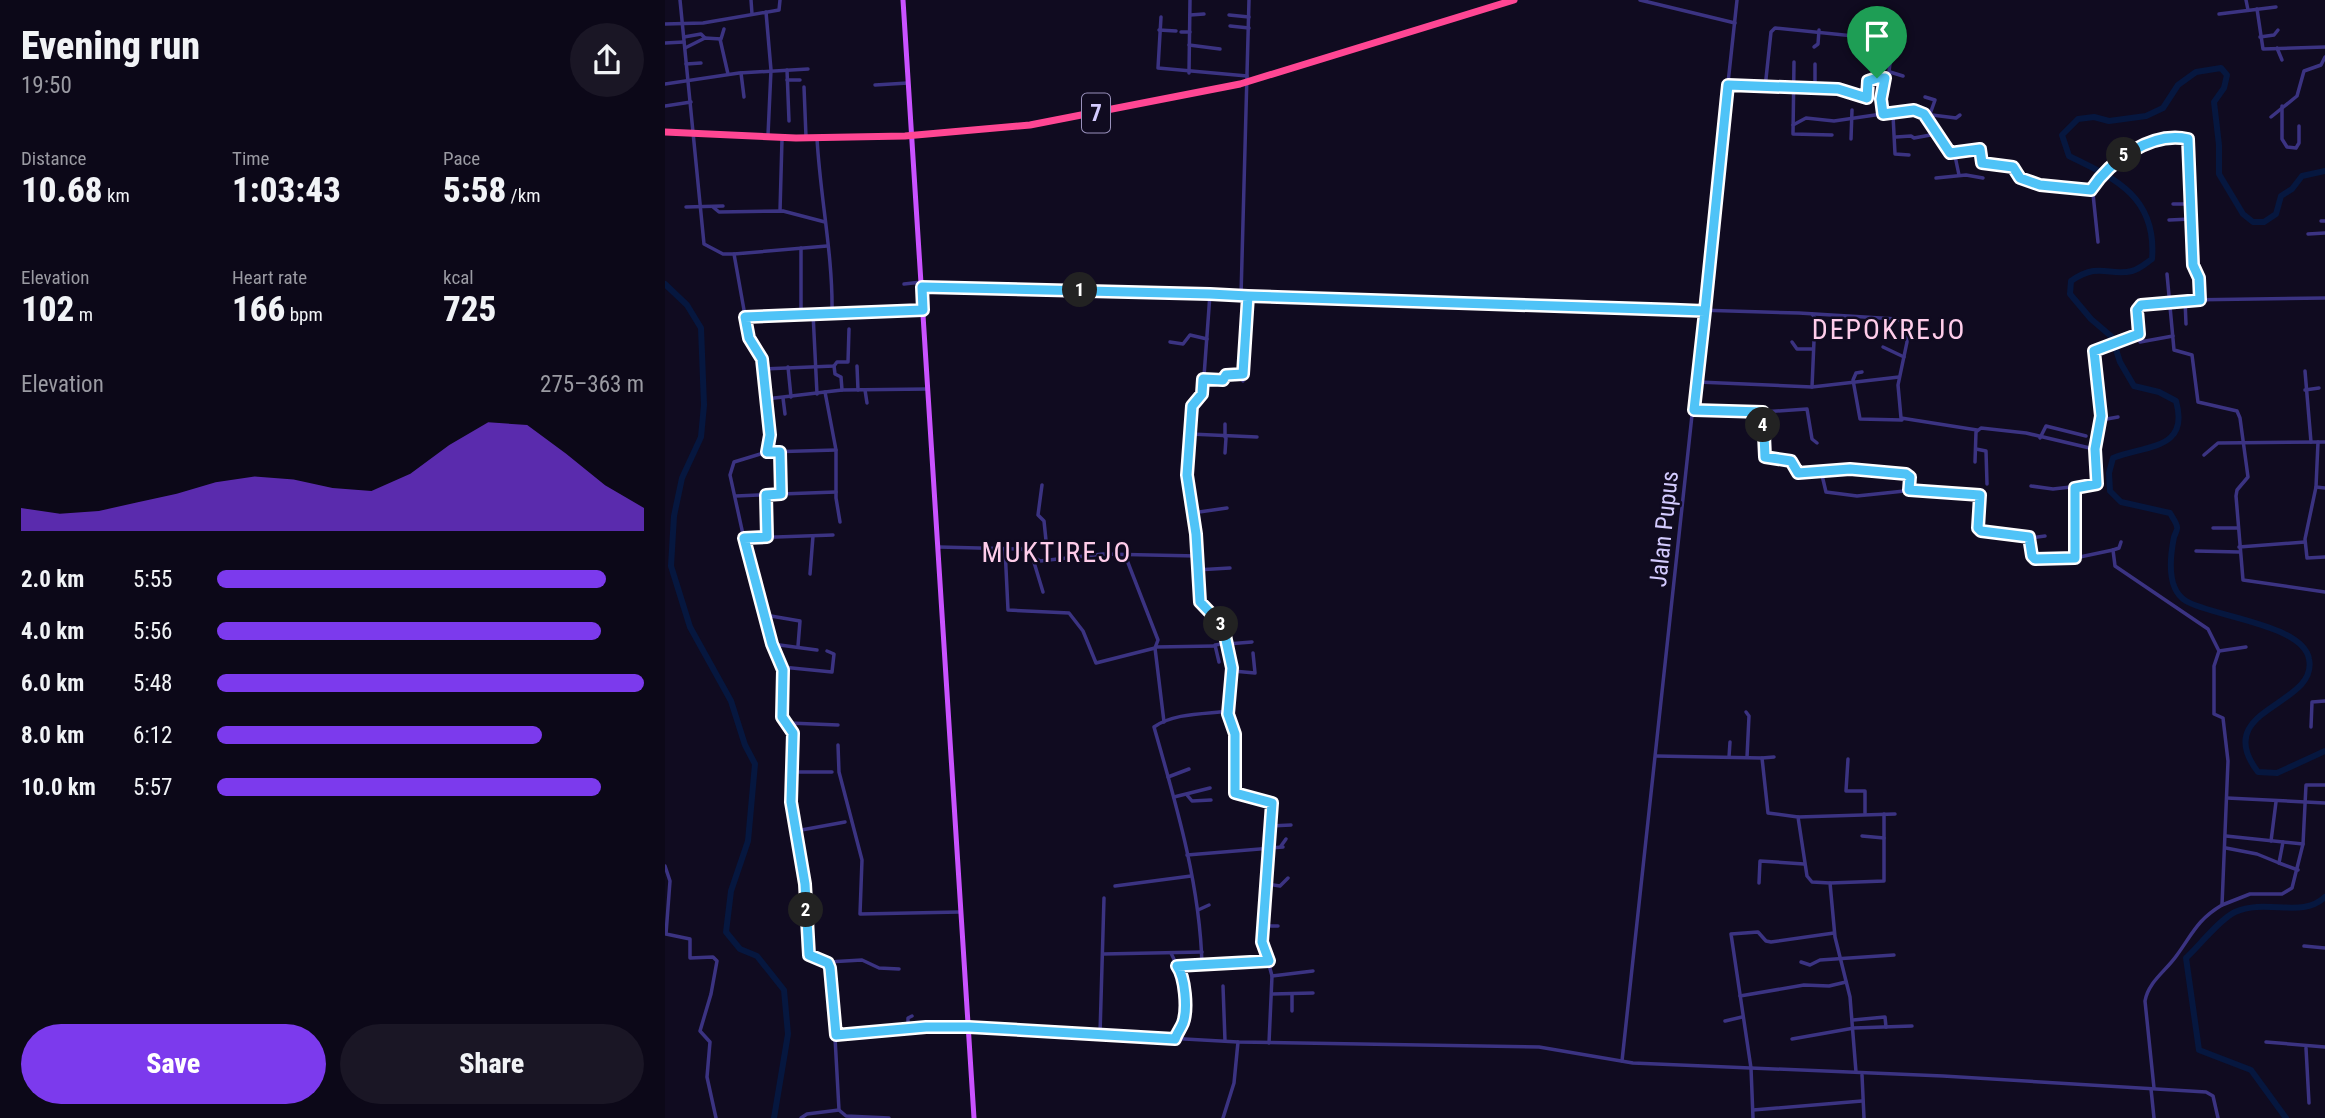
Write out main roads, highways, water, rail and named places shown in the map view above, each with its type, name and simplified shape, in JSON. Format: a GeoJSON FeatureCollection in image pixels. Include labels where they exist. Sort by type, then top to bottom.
{"type":"FeatureCollection","features":[{"type":"Feature","properties":{"kind":"highway","name":"7"},"geometry":{"type":"LineString","coordinates":[[665,132],[806,138],[912,136],[1030,124],[1158,102],[1247,79],[1514,0]]}},
{"type":"Feature","properties":{"kind":"main road"},"geometry":{"type":"LineString","coordinates":[[903,0],[974,1118]]}},
{"type":"Feature","properties":{"kind":"waterway"},"geometry":{"type":"LineString","coordinates":[[2325,171],[2302,176],[2292,189],[2281,196],[2276,214],[2264,222],[2253,222],[2243,214],[2219,174],[2214,102],[2224,88],[2227,75],[2221,68],[2196,72],[2178,85],[2163,108],[2146,116],[2109,121],[2094,117],[2078,119],[2062,135],[2069,156],[2103,173],[2130,193],[2148,220],[2152,238],[2152,259],[2143,266],[2124,272],[2097,271],[2081,275],[2071,281],[2070,294],[2091,319],[2112,337],[2120,362],[2134,386],[2159,392],[2176,401],[2179,417],[2177,429],[2162,443],[2113,458],[2109,473],[2110,491],[2121,502],[2170,513],[2177,528],[2171,554],[2172,581],[2175,589],[2186,601],[2274,629],[2291,637],[2303,647],[2309,659],[2308,675],[2298,687],[2255,721],[2247,734],[2247,751],[2258,772],[2277,773],[2325,751]]}},
{"type":"Feature","properties":{"kind":"waterway"},"geometry":{"type":"LineString","coordinates":[[665,284],[687,305],[701,328],[704,405],[701,437],[682,478],[674,516],[671,566],[690,627],[731,701],[745,745],[755,764],[748,841],[731,891],[726,932],[740,949],[757,956],[784,990],[788,1034],[774,1118]]}},
{"type":"Feature","properties":{"kind":"waterway"},"geometry":{"type":"LineString","coordinates":[[2286,1118],[2251,1070],[2199,1050],[2186,958],[2235,912],[2259,907],[2306,907],[2325,897]]}},
{"type":"Feature","properties":{"kind":"district","name":"DEPOKREJO"},"geometry":{"type":"Point","coordinates":[1889,329]}},
{"type":"Feature","properties":{"kind":"district","name":"MUKTIREJO"},"geometry":{"type":"Point","coordinates":[1057,552]}}]}
